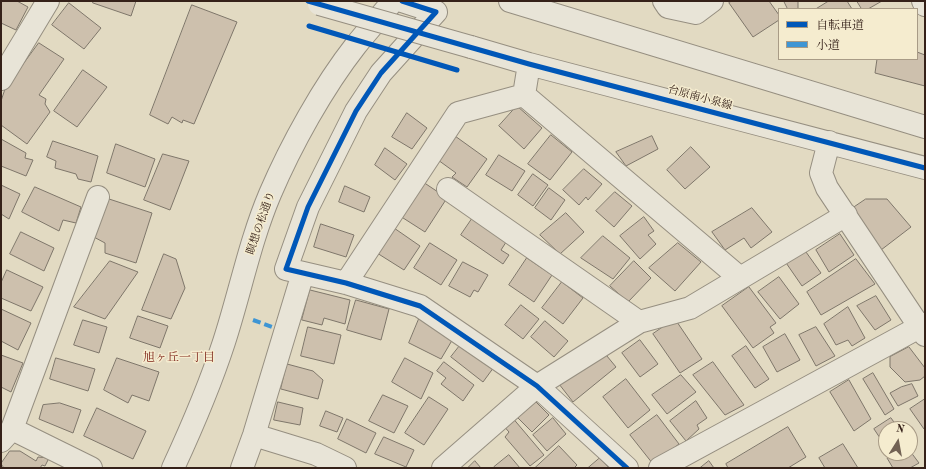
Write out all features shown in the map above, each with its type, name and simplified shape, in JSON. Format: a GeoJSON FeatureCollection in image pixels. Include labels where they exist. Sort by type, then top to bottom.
{"type":"FeatureCollection","features":[{"type":"Feature","properties":{"kind":"street"},"geometry":{"type":"LineString","coordinates":[[1,79],[48,1]]}},
{"type":"Feature","properties":{"kind":"street","name":"瞑想の松通り"},"geometry":{"type":"LineString","coordinates":[[173,468],[201,404],[224,342],[265,208],[276,180],[305,124],[336,73],[356,45],[394,1]]}},
{"type":"Feature","properties":{"kind":"street"},"geometry":{"type":"LineString","coordinates":[[402,1],[436,12],[381,73],[356,111],[338,144],[308,207],[286,269],[346,283],[420,306],[537,386],[627,468]]}},
{"type":"Feature","properties":{"kind":"street"},"geometry":{"type":"LineString","coordinates":[[510,1],[925,127]]}},
{"type":"Feature","properties":{"kind":"street"},"geometry":{"type":"LineString","coordinates":[[664,1],[668,7],[704,7]]}},
{"type":"Feature","properties":{"kind":"street"},"geometry":{"type":"LineString","coordinates":[[923,1],[925,5]]}},
{"type":"Feature","properties":{"kind":"street","name":"台原南小泉線"},"geometry":{"type":"LineString","coordinates":[[314,3],[529,64],[925,168]]}},
{"type":"Feature","properties":{"kind":"street"},"geometry":{"type":"LineString","coordinates":[[524,95],[529,64]]}},
{"type":"Feature","properties":{"kind":"street"},"geometry":{"type":"LineString","coordinates":[[346,283],[458,112],[524,95]]}},
{"type":"Feature","properties":{"kind":"street"},"geometry":{"type":"LineString","coordinates":[[524,95],[740,278]]}},
{"type":"Feature","properties":{"kind":"street"},"geometry":{"type":"LineString","coordinates":[[660,468],[923,329],[827,188],[821,173],[829,142]]}},
{"type":"Feature","properties":{"kind":"street"},"geometry":{"type":"LineString","coordinates":[[448,189],[640,322]]}},
{"type":"Feature","properties":{"kind":"street"},"geometry":{"type":"LineString","coordinates":[[91,468],[6,435],[98,197]]}},
{"type":"Feature","properties":{"kind":"street"},"geometry":{"type":"LineString","coordinates":[[443,468],[537,386],[640,322],[690,308],[846,215]]}},
{"type":"Feature","properties":{"kind":"street"},"geometry":{"type":"LineString","coordinates":[[242,468],[254,435],[303,273]]}},
{"type":"Feature","properties":{"kind":"street"},"geometry":{"type":"LineString","coordinates":[[254,435],[316,454],[345,468]]}},
{"type":"Feature","properties":{"kind":"building"},"geometry":{"type":"Polygon","coordinates":[[[1,1],[17,1],[28,7],[16,30],[1,23],[1,1]]]}},
{"type":"Feature","properties":{"kind":"building"},"geometry":{"type":"Polygon","coordinates":[[[93,1],[136,1],[131,16],[93,3],[93,1]]]}},
{"type":"Feature","properties":{"kind":"building"},"geometry":{"type":"Polygon","coordinates":[[[732,1],[769,1],[778,14],[778,21],[753,37],[729,3],[732,1]]]}},
{"type":"Feature","properties":{"kind":"building"},"geometry":{"type":"Polygon","coordinates":[[[784,1],[798,1],[798,8],[788,8],[784,1]]]}},
{"type":"Feature","properties":{"kind":"building"},"geometry":{"type":"Polygon","coordinates":[[[829,1],[847,1],[851,8],[818,8],[829,1]]]}},
{"type":"Feature","properties":{"kind":"building"},"geometry":{"type":"Polygon","coordinates":[[[857,1],[882,1],[870,8],[861,8],[857,1]]]}},
{"type":"Feature","properties":{"kind":"building"},"geometry":{"type":"Polygon","coordinates":[[[69,3],[101,28],[84,49],[52,25],[69,3]]]}},
{"type":"Feature","properties":{"kind":"building"},"geometry":{"type":"Polygon","coordinates":[[[192,5],[237,22],[194,124],[183,120],[182,123],[172,117],[168,124],[150,115],[192,5]]]}},
{"type":"Feature","properties":{"kind":"building"},"geometry":{"type":"Polygon","coordinates":[[[39,43],[64,59],[39,95],[46,99],[45,104],[50,112],[27,144],[1,125],[1,101],[5,89],[39,43]]]}},
{"type":"Feature","properties":{"kind":"building"},"geometry":{"type":"Polygon","coordinates":[[[918,52],[925,55],[925,86],[875,73],[877,60],[918,60],[918,52]]]}},
{"type":"Feature","properties":{"kind":"building"},"geometry":{"type":"Polygon","coordinates":[[[83,70],[107,87],[77,127],[54,111],[83,70]]]}},
{"type":"Feature","properties":{"kind":"building"},"geometry":{"type":"Polygon","coordinates":[[[517,106],[542,128],[524,149],[499,126],[517,106]]]}},
{"type":"Feature","properties":{"kind":"building"},"geometry":{"type":"Polygon","coordinates":[[[407,113],[427,128],[412,149],[392,137],[407,113]]]}},
{"type":"Feature","properties":{"kind":"building"},"geometry":{"type":"Polygon","coordinates":[[[551,135],[572,152],[550,180],[528,164],[551,135]]]}},
{"type":"Feature","properties":{"kind":"building"},"geometry":{"type":"Polygon","coordinates":[[[455,136],[487,159],[467,187],[452,177],[456,173],[438,160],[455,136]]]}},
{"type":"Feature","properties":{"kind":"building"},"geometry":{"type":"Polygon","coordinates":[[[652,136],[658,149],[626,166],[616,152],[652,136]]]}},
{"type":"Feature","properties":{"kind":"building"},"geometry":{"type":"Polygon","coordinates":[[[1,139],[26,153],[25,158],[33,160],[26,176],[1,166],[1,139]]]}},
{"type":"Feature","properties":{"kind":"building"},"geometry":{"type":"Polygon","coordinates":[[[53,141],[98,156],[91,182],[78,179],[76,174],[55,168],[56,161],[47,157],[53,141]]]}},
{"type":"Feature","properties":{"kind":"building"},"geometry":{"type":"Polygon","coordinates":[[[116,144],[155,159],[145,187],[107,173],[116,144]]]}},
{"type":"Feature","properties":{"kind":"building"},"geometry":{"type":"Polygon","coordinates":[[[691,147],[710,167],[685,189],[667,170],[691,147]]]}},
{"type":"Feature","properties":{"kind":"building"},"geometry":{"type":"Polygon","coordinates":[[[385,148],[407,164],[395,180],[375,165],[385,148]]]}},
{"type":"Feature","properties":{"kind":"building"},"geometry":{"type":"Polygon","coordinates":[[[163,154],[189,161],[170,210],[144,200],[163,154]]]}},
{"type":"Feature","properties":{"kind":"building"},"geometry":{"type":"Polygon","coordinates":[[[499,155],[525,171],[512,191],[486,175],[499,155]]]}},
{"type":"Feature","properties":{"kind":"building"},"geometry":{"type":"Polygon","coordinates":[[[584,169],[602,184],[588,200],[586,197],[579,205],[563,190],[584,169]]]}},
{"type":"Feature","properties":{"kind":"building"},"geometry":{"type":"Polygon","coordinates":[[[533,174],[548,185],[533,206],[518,195],[533,174]]]}},
{"type":"Feature","properties":{"kind":"building"},"geometry":{"type":"Polygon","coordinates":[[[423,182],[447,198],[425,232],[400,216],[423,182]]]}},
{"type":"Feature","properties":{"kind":"building"},"geometry":{"type":"Polygon","coordinates":[[[1,185],[20,194],[9,219],[1,214],[1,185]]]}},
{"type":"Feature","properties":{"kind":"building"},"geometry":{"type":"Polygon","coordinates":[[[345,186],[370,197],[364,212],[339,202],[345,186]]]}},
{"type":"Feature","properties":{"kind":"building"},"geometry":{"type":"Polygon","coordinates":[[[35,187],[81,207],[76,223],[63,220],[59,231],[22,212],[35,187]]]}},
{"type":"Feature","properties":{"kind":"building"},"geometry":{"type":"Polygon","coordinates":[[[549,188],[565,200],[551,220],[535,208],[549,188]]]}},
{"type":"Feature","properties":{"kind":"building"},"geometry":{"type":"Polygon","coordinates":[[[615,192],[632,206],[614,227],[596,211],[615,192]]]}},
{"type":"Feature","properties":{"kind":"building"},"geometry":{"type":"Polygon","coordinates":[[[106,198],[152,213],[136,263],[105,253],[105,243],[92,236],[106,198]]]}},
{"type":"Feature","properties":{"kind":"building"},"geometry":{"type":"Polygon","coordinates":[[[866,199],[887,199],[911,227],[881,250],[853,208],[866,199]]]}},
{"type":"Feature","properties":{"kind":"building"},"geometry":{"type":"Polygon","coordinates":[[[752,208],[772,232],[751,248],[744,238],[725,250],[712,232],[752,208]]]}},
{"type":"Feature","properties":{"kind":"building"},"geometry":{"type":"Polygon","coordinates":[[[476,213],[510,236],[501,250],[509,255],[503,264],[461,235],[476,213]]]}},
{"type":"Feature","properties":{"kind":"building"},"geometry":{"type":"Polygon","coordinates":[[[566,213],[584,232],[560,254],[540,235],[566,213]]]}},
{"type":"Feature","properties":{"kind":"building"},"geometry":{"type":"Polygon","coordinates":[[[644,217],[654,231],[648,235],[656,244],[640,259],[620,236],[644,217]]]}},
{"type":"Feature","properties":{"kind":"building"},"geometry":{"type":"Polygon","coordinates":[[[321,224],[354,235],[346,257],[314,247],[321,224]]]}},
{"type":"Feature","properties":{"kind":"building"},"geometry":{"type":"Polygon","coordinates":[[[394,228],[420,246],[404,270],[377,253],[394,228]]]}},
{"type":"Feature","properties":{"kind":"building"},"geometry":{"type":"Polygon","coordinates":[[[21,232],[54,248],[44,271],[10,254],[21,232]]]}},
{"type":"Feature","properties":{"kind":"building"},"geometry":{"type":"Polygon","coordinates":[[[840,234],[854,255],[829,272],[816,250],[840,234]]]}},
{"type":"Feature","properties":{"kind":"building"},"geometry":{"type":"Polygon","coordinates":[[[603,236],[630,258],[613,279],[581,258],[603,236]]]}},
{"type":"Feature","properties":{"kind":"building"},"geometry":{"type":"Polygon","coordinates":[[[430,243],[457,260],[441,285],[414,268],[430,243]]]}},
{"type":"Feature","properties":{"kind":"building"},"geometry":{"type":"Polygon","coordinates":[[[678,243],[701,262],[675,291],[649,268],[678,243]]]}},
{"type":"Feature","properties":{"kind":"building"},"geometry":{"type":"Polygon","coordinates":[[[801,245],[821,273],[802,286],[782,257],[801,245]]]}},
{"type":"Feature","properties":{"kind":"building"},"geometry":{"type":"Polygon","coordinates":[[[164,254],[176,259],[185,288],[171,319],[142,310],[164,254]]]}},
{"type":"Feature","properties":{"kind":"building"},"geometry":{"type":"Polygon","coordinates":[[[527,258],[552,275],[534,302],[509,285],[527,258]]]}},
{"type":"Feature","properties":{"kind":"building"},"geometry":{"type":"Polygon","coordinates":[[[856,259],[875,284],[821,315],[807,292],[856,259]]]}},
{"type":"Feature","properties":{"kind":"building"},"geometry":{"type":"Polygon","coordinates":[[[110,261],[138,272],[105,319],[74,307],[110,261]]]}},
{"type":"Feature","properties":{"kind":"building"},"geometry":{"type":"Polygon","coordinates":[[[634,261],[651,278],[628,302],[610,286],[634,261]]]}},
{"type":"Feature","properties":{"kind":"building"},"geometry":{"type":"Polygon","coordinates":[[[463,262],[488,275],[478,292],[474,290],[470,297],[449,286],[463,262]]]}},
{"type":"Feature","properties":{"kind":"building"},"geometry":{"type":"Polygon","coordinates":[[[7,270],[43,287],[31,311],[1,298],[1,283],[7,270]]]}},
{"type":"Feature","properties":{"kind":"building"},"geometry":{"type":"Polygon","coordinates":[[[779,277],[799,304],[780,319],[758,292],[779,277]]]}},
{"type":"Feature","properties":{"kind":"building"},"geometry":{"type":"Polygon","coordinates":[[[562,282],[583,298],[563,324],[542,308],[562,282]]]}},
{"type":"Feature","properties":{"kind":"building"},"geometry":{"type":"Polygon","coordinates":[[[749,287],[776,323],[770,327],[774,333],[753,348],[722,306],[749,287]]]}},
{"type":"Feature","properties":{"kind":"building"},"geometry":{"type":"Polygon","coordinates":[[[310,290],[350,300],[345,324],[324,318],[322,325],[302,320],[310,290]]]}},
{"type":"Feature","properties":{"kind":"building"},"geometry":{"type":"Polygon","coordinates":[[[876,296],[891,320],[875,330],[857,306],[876,296]]]}},
{"type":"Feature","properties":{"kind":"building"},"geometry":{"type":"Polygon","coordinates":[[[356,300],[389,309],[381,340],[347,330],[356,300]]]}},
{"type":"Feature","properties":{"kind":"building"},"geometry":{"type":"Polygon","coordinates":[[[521,305],[539,319],[523,339],[505,325],[521,305]]]}},
{"type":"Feature","properties":{"kind":"building"},"geometry":{"type":"Polygon","coordinates":[[[848,307],[865,338],[852,346],[848,340],[836,345],[824,324],[848,307]]]}},
{"type":"Feature","properties":{"kind":"building"},"geometry":{"type":"Polygon","coordinates":[[[1,309],[31,323],[18,350],[1,341],[1,309]]]}},
{"type":"Feature","properties":{"kind":"building"},"geometry":{"type":"Polygon","coordinates":[[[138,316],[168,326],[160,348],[130,338],[138,316]]]}},
{"type":"Feature","properties":{"kind":"building"},"geometry":{"type":"Polygon","coordinates":[[[419,319],[454,337],[441,359],[409,343],[419,319]]]}},
{"type":"Feature","properties":{"kind":"building"},"geometry":{"type":"Polygon","coordinates":[[[675,319],[702,359],[680,373],[653,334],[675,319]]]}},
{"type":"Feature","properties":{"kind":"building"},"geometry":{"type":"Polygon","coordinates":[[[83,320],[107,327],[99,353],[74,345],[83,320]]]}},
{"type":"Feature","properties":{"kind":"building"},"geometry":{"type":"Polygon","coordinates":[[[545,321],[568,341],[554,357],[531,337],[545,321]]]}},
{"type":"Feature","properties":{"kind":"building"},"geometry":{"type":"Polygon","coordinates":[[[308,327],[341,335],[334,364],[301,356],[308,327]]]}},
{"type":"Feature","properties":{"kind":"building"},"geometry":{"type":"Polygon","coordinates":[[[816,327],[835,356],[816,366],[799,335],[816,327]]]}},
{"type":"Feature","properties":{"kind":"building"},"geometry":{"type":"Polygon","coordinates":[[[785,334],[800,360],[777,372],[763,347],[785,334]]]}},
{"type":"Feature","properties":{"kind":"building"},"geometry":{"type":"Polygon","coordinates":[[[640,340],[658,364],[640,377],[622,353],[640,340]]]}},
{"type":"Feature","properties":{"kind":"building"},"geometry":{"type":"Polygon","coordinates":[[[462,343],[494,367],[483,382],[451,357],[462,343]]]}},
{"type":"Feature","properties":{"kind":"building"},"geometry":{"type":"Polygon","coordinates":[[[746,346],[769,379],[755,388],[732,356],[746,346]]]}},
{"type":"Feature","properties":{"kind":"building"},"geometry":{"type":"Polygon","coordinates":[[[909,347],[925,368],[925,376],[920,380],[905,382],[890,367],[890,357],[909,347]]]}},
{"type":"Feature","properties":{"kind":"building"},"geometry":{"type":"Polygon","coordinates":[[[602,350],[616,367],[573,402],[559,384],[602,350]]]}},
{"type":"Feature","properties":{"kind":"building"},"geometry":{"type":"Polygon","coordinates":[[[1,355],[23,363],[11,392],[1,387],[1,355]]]}},
{"type":"Feature","properties":{"kind":"building"},"geometry":{"type":"Polygon","coordinates":[[[56,358],[95,369],[88,391],[50,379],[56,358]]]}},
{"type":"Feature","properties":{"kind":"building"},"geometry":{"type":"Polygon","coordinates":[[[117,358],[159,372],[149,401],[132,395],[128,403],[104,390],[117,358]]]}},
{"type":"Feature","properties":{"kind":"building"},"geometry":{"type":"Polygon","coordinates":[[[405,358],[433,373],[421,399],[392,382],[405,358]]]}},
{"type":"Feature","properties":{"kind":"building"},"geometry":{"type":"Polygon","coordinates":[[[444,362],[474,385],[463,401],[441,384],[446,378],[437,371],[444,362]]]}},
{"type":"Feature","properties":{"kind":"building"},"geometry":{"type":"Polygon","coordinates":[[[713,362],[744,405],[725,415],[693,375],[713,362]]]}},
{"type":"Feature","properties":{"kind":"building"},"geometry":{"type":"Polygon","coordinates":[[[287,364],[313,371],[323,380],[318,399],[281,389],[287,364]]]}},
{"type":"Feature","properties":{"kind":"building"},"geometry":{"type":"Polygon","coordinates":[[[873,373],[894,409],[885,415],[863,379],[873,373]]]}},
{"type":"Feature","properties":{"kind":"building"},"geometry":{"type":"Polygon","coordinates":[[[681,375],[696,392],[667,414],[652,395],[681,375]]]}},
{"type":"Feature","properties":{"kind":"building"},"geometry":{"type":"Polygon","coordinates":[[[626,379],[650,410],[628,428],[603,397],[626,379]]]}},
{"type":"Feature","properties":{"kind":"building"},"geometry":{"type":"Polygon","coordinates":[[[849,380],[871,419],[854,431],[830,392],[849,380]]]}},
{"type":"Feature","properties":{"kind":"building"},"geometry":{"type":"Polygon","coordinates":[[[912,384],[918,396],[898,406],[890,393],[901,387],[912,384]]]}},
{"type":"Feature","properties":{"kind":"building"},"geometry":{"type":"Polygon","coordinates":[[[383,395],[408,406],[394,433],[369,421],[383,395]]]}},
{"type":"Feature","properties":{"kind":"building"},"geometry":{"type":"Polygon","coordinates":[[[429,397],[448,409],[424,445],[405,433],[429,397]]]}},
{"type":"Feature","properties":{"kind":"building"},"geometry":{"type":"Polygon","coordinates":[[[531,397],[549,415],[532,432],[514,414],[531,397]]]}},
{"type":"Feature","properties":{"kind":"building"},"geometry":{"type":"Polygon","coordinates":[[[925,399],[925,428],[924,429],[910,409],[925,399]]]}},
{"type":"Feature","properties":{"kind":"building"},"geometry":{"type":"Polygon","coordinates":[[[696,401],[707,418],[697,425],[699,429],[686,441],[670,421],[696,401]]]}},
{"type":"Feature","properties":{"kind":"building"},"geometry":{"type":"Polygon","coordinates":[[[278,402],[303,408],[300,425],[274,420],[278,402]]]}},
{"type":"Feature","properties":{"kind":"building"},"geometry":{"type":"Polygon","coordinates":[[[60,403],[81,410],[73,433],[39,419],[43,405],[60,403]]]}},
{"type":"Feature","properties":{"kind":"building"},"geometry":{"type":"Polygon","coordinates":[[[97,408],[146,431],[133,459],[84,436],[97,408]]]}},
{"type":"Feature","properties":{"kind":"building"},"geometry":{"type":"Polygon","coordinates":[[[326,411],[343,418],[337,432],[320,426],[326,411]]]}},
{"type":"Feature","properties":{"kind":"building"},"geometry":{"type":"Polygon","coordinates":[[[657,415],[679,444],[653,464],[630,435],[657,415]]]}},
{"type":"Feature","properties":{"kind":"building"},"geometry":{"type":"Polygon","coordinates":[[[511,416],[544,455],[530,466],[505,437],[509,432],[502,424],[511,416]]]}},
{"type":"Feature","properties":{"kind":"building"},"geometry":{"type":"Polygon","coordinates":[[[553,418],[566,434],[547,451],[533,435],[553,418]]]}},
{"type":"Feature","properties":{"kind":"building"},"geometry":{"type":"Polygon","coordinates":[[[891,418],[893,421],[886,421],[891,418]]]}},
{"type":"Feature","properties":{"kind":"building"},"geometry":{"type":"Polygon","coordinates":[[[347,419],[376,433],[366,453],[338,439],[347,419]]]}},
{"type":"Feature","properties":{"kind":"building"},"geometry":{"type":"Polygon","coordinates":[[[878,426],[878,435],[874,429],[878,426]]]}},
{"type":"Feature","properties":{"kind":"building"},"geometry":{"type":"Polygon","coordinates":[[[788,427],[806,457],[788,468],[728,468],[726,464],[788,427]]]}},
{"type":"Feature","properties":{"kind":"building"},"geometry":{"type":"Polygon","coordinates":[[[384,437],[414,450],[406,467],[375,454],[384,437]]]}},
{"type":"Feature","properties":{"kind":"building"},"geometry":{"type":"Polygon","coordinates":[[[843,444],[858,468],[825,468],[819,458],[843,444]]]}},
{"type":"Feature","properties":{"kind":"building"},"geometry":{"type":"Polygon","coordinates":[[[559,446],[577,465],[574,468],[535,468],[559,446]]]}},
{"type":"Feature","properties":{"kind":"building"},"geometry":{"type":"Polygon","coordinates":[[[10,451],[20,451],[36,461],[38,457],[49,458],[45,466],[42,465],[40,468],[4,468],[1,464],[10,451]]]}},
{"type":"Feature","properties":{"kind":"building"},"geometry":{"type":"Polygon","coordinates":[[[509,455],[520,468],[494,468],[494,467],[509,455]]]}},
{"type":"Feature","properties":{"kind":"building"},"geometry":{"type":"Polygon","coordinates":[[[600,458],[609,468],[588,468],[600,458]]]}},
{"type":"Feature","properties":{"kind":"building"},"geometry":{"type":"Polygon","coordinates":[[[475,461],[481,468],[469,467],[475,461]]]}},
{"type":"Feature","properties":{"kind":"building"},"geometry":{"type":"Polygon","coordinates":[[[709,461],[714,468],[700,468],[709,461]]]}},
{"type":"Feature","properties":{"kind":"building"},"geometry":{"type":"Polygon","coordinates":[[[889,461],[918,461],[919,463],[910,468],[893,468],[889,461]]]}},
{"type":"Feature","properties":{"kind":"marked path"},"geometry":{"type":"LineString","coordinates":[[253,320],[275,328]]}},
{"type":"Feature","properties":{"kind":"cycle path"},"geometry":{"type":"LineString","coordinates":[[308,1],[529,64],[925,168]]}},
{"type":"Feature","properties":{"kind":"cycle path"},"geometry":{"type":"LineString","coordinates":[[402,1],[436,12],[381,73],[356,111],[308,207],[286,269],[346,283],[420,306],[537,386],[627,468]]}},
{"type":"Feature","properties":{"kind":"cycle path"},"geometry":{"type":"LineString","coordinates":[[309,26],[457,70]]}},
{"type":"Feature","properties":{"kind":"district","name":"旭ヶ丘一丁目"},"geometry":{"type":"Point","coordinates":[179,358]}}]}
